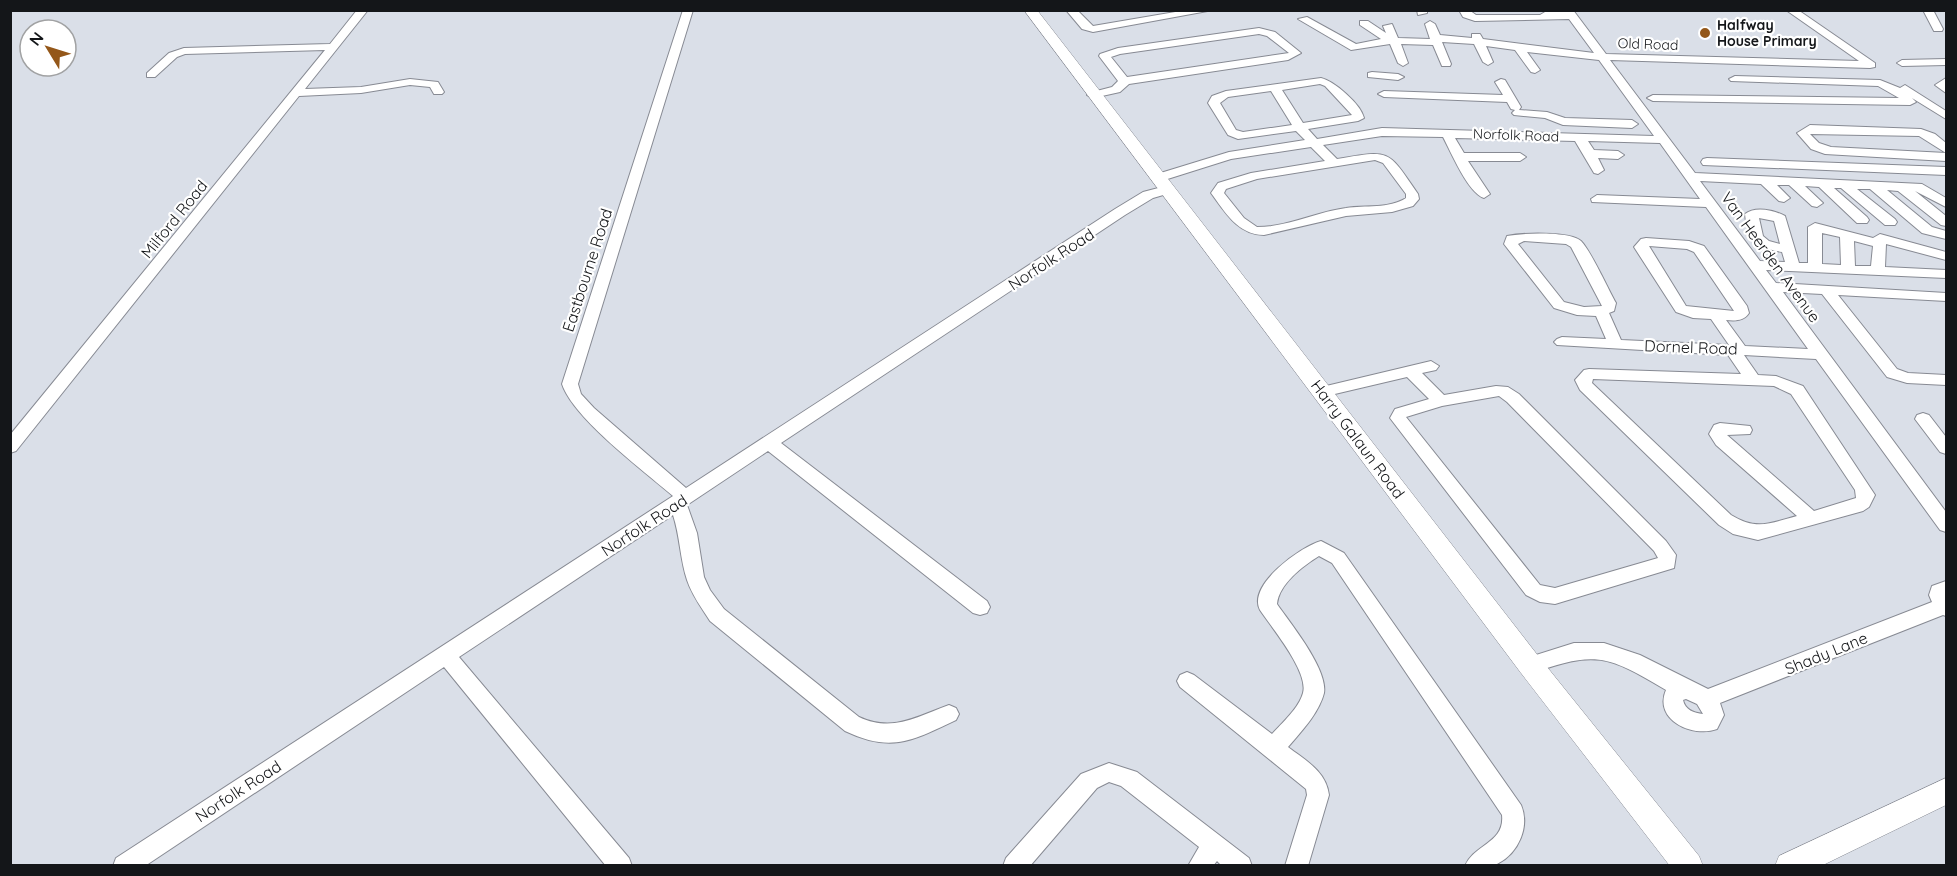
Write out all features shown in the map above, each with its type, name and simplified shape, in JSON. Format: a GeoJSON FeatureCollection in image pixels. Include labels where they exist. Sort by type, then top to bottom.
{"type":"FeatureCollection","features":[{"type":"Feature","properties":{"kind":"main road","name":"Harry Galaun Road"},"geometry":{"type":"LineString","coordinates":[[1030,10],[1530,665],[1689,866]]}},
{"type":"Feature","properties":{"kind":"main road"},"geometry":{"type":"LineString","coordinates":[[1789,866],[1947,791]]}},
{"type":"Feature","properties":{"kind":"street","name":"Milford Road"},"geometry":{"type":"LineString","coordinates":[[10,447],[363,10]]}},
{"type":"Feature","properties":{"kind":"street","name":"Eastbourne Road"},"geometry":{"type":"LineString","coordinates":[[682,501],[588,412],[574,396],[570,384],[688,10]]}},
{"type":"Feature","properties":{"kind":"street"},"geometry":{"type":"LineString","coordinates":[[1071,10],[1086,27],[1097,29],[1208,10]]}},
{"type":"Feature","properties":{"kind":"street"},"geometry":{"type":"LineString","coordinates":[[1464,10],[1468,16],[1475,18],[1535,19],[1545,18],[1543,13],[1570,13]]}},
{"type":"Feature","properties":{"kind":"street"},"geometry":{"type":"LineString","coordinates":[[1791,10],[1947,116]]}},
{"type":"Feature","properties":{"kind":"street"},"geometry":{"type":"LineString","coordinates":[[1928,10],[1938,29]]}},
{"type":"Feature","properties":{"kind":"street","name":"Van Heerden Avenue"},"geometry":{"type":"LineString","coordinates":[[1570,13],[1819,354],[1943,515]]}},
{"type":"Feature","properties":{"kind":"street","name":"Old Road"},"geometry":{"type":"LineString","coordinates":[[1303,19],[1352,47],[1392,41],[1479,41],[1568,55],[1868,63]]}},
{"type":"Feature","properties":{"kind":"street"},"geometry":{"type":"LineString","coordinates":[[1364,23],[1392,41]]}},
{"type":"Feature","properties":{"kind":"street"},"geometry":{"type":"LineString","coordinates":[[1430,24],[1446,64]]}},
{"type":"Feature","properties":{"kind":"street"},"geometry":{"type":"LineString","coordinates":[[1388,26],[1392,41],[1403,63]]}},
{"type":"Feature","properties":{"kind":"street"},"geometry":{"type":"LineString","coordinates":[[1471,27],[1488,62]]}},
{"type":"Feature","properties":{"kind":"street"},"geometry":{"type":"LineString","coordinates":[[1093,95],[1116,90],[1124,81],[1288,57],[1297,52],[1271,34],[1259,31],[1105,54],[1104,58],[1124,81]]}},
{"type":"Feature","properties":{"kind":"street"},"geometry":{"type":"LineString","coordinates":[[151,75],[173,55],[184,51],[334,47]]}},
{"type":"Feature","properties":{"kind":"street"},"geometry":{"type":"LineString","coordinates":[[1519,48],[1535,70]]}},
{"type":"Feature","properties":{"kind":"street"},"geometry":{"type":"LineString","coordinates":[[1568,55],[1577,68]]}},
{"type":"Feature","properties":{"kind":"street"},"geometry":{"type":"LineString","coordinates":[[1723,59],[1755,100]]}},
{"type":"Feature","properties":{"kind":"street"},"geometry":{"type":"LineString","coordinates":[[1902,63],[1947,62]]}},
{"type":"Feature","properties":{"kind":"street"},"geometry":{"type":"LineString","coordinates":[[1372,75],[1397,75],[1408,95]]}},
{"type":"Feature","properties":{"kind":"street"},"geometry":{"type":"LineString","coordinates":[[1653,98],[1910,102],[1896,90],[1880,83],[1740,79]]}},
{"type":"Feature","properties":{"kind":"street"},"geometry":{"type":"LineString","coordinates":[[1947,81],[1941,85],[1947,90]]}},
{"type":"Feature","properties":{"kind":"street"},"geometry":{"type":"LineString","coordinates":[[296,93],[363,90],[410,82],[434,84],[438,92]]}},
{"type":"Feature","properties":{"kind":"street"},"geometry":{"type":"LineString","coordinates":[[1325,82],[1359,117],[1299,127],[1244,136],[1237,135],[1214,103],[1216,98],[1226,94],[1325,82]]}},
{"type":"Feature","properties":{"kind":"street"},"geometry":{"type":"LineString","coordinates":[[1501,82],[1531,135]]}},
{"type":"Feature","properties":{"kind":"street"},"geometry":{"type":"LineString","coordinates":[[1274,87],[1299,127],[1335,163]]}},
{"type":"Feature","properties":{"kind":"street"},"geometry":{"type":"LineString","coordinates":[[1384,94],[1511,99]]}},
{"type":"Feature","properties":{"kind":"street"},"geometry":{"type":"LineString","coordinates":[[1518,113],[1546,115],[1563,121],[1632,124]]}},
{"type":"Feature","properties":{"kind":"street"},"geometry":{"type":"LineString","coordinates":[[1947,149],[1929,135],[1921,133],[1815,129],[1803,133],[1815,146],[1829,151],[1947,157]]}},
{"type":"Feature","properties":{"kind":"street","name":"Norfolk Road"},"geometry":{"type":"LineString","coordinates":[[124,866],[1162,184],[1229,156],[1382,132],[1663,140]]}},
{"type":"Feature","properties":{"kind":"street"},"geometry":{"type":"LineString","coordinates":[[1448,133],[1459,158],[1484,194]]}},
{"type":"Feature","properties":{"kind":"street"},"geometry":{"type":"LineString","coordinates":[[1578,137],[1598,170]]}},
{"type":"Feature","properties":{"kind":"street"},"geometry":{"type":"LineString","coordinates":[[1590,154],[1618,155]]}},
{"type":"Feature","properties":{"kind":"street"},"geometry":{"type":"LineString","coordinates":[[1366,157],[1384,158],[1413,198],[1403,205],[1327,215],[1258,231],[1245,226],[1217,193],[1222,186],[1247,178],[1335,163],[1366,157]]}},
{"type":"Feature","properties":{"kind":"street"},"geometry":{"type":"LineString","coordinates":[[1459,158],[1520,157]]}},
{"type":"Feature","properties":{"kind":"street"},"geometry":{"type":"LineString","coordinates":[[1707,162],[1947,171]]}},
{"type":"Feature","properties":{"kind":"street"},"geometry":{"type":"LineString","coordinates":[[1691,177],[1901,188],[1929,191],[1947,203]]}},
{"type":"Feature","properties":{"kind":"street"},"geometry":{"type":"LineString","coordinates":[[1766,180],[1784,198]]}},
{"type":"Feature","properties":{"kind":"street"},"geometry":{"type":"LineString","coordinates":[[1793,182],[1817,203]]}},
{"type":"Feature","properties":{"kind":"street"},"geometry":{"type":"LineString","coordinates":[[1821,183],[1862,220]]}},
{"type":"Feature","properties":{"kind":"street"},"geometry":{"type":"LineString","coordinates":[[1845,185],[1890,222]]}},
{"type":"Feature","properties":{"kind":"street"},"geometry":{"type":"LineString","coordinates":[[1874,186],[1927,230],[1947,235]]}},
{"type":"Feature","properties":{"kind":"street"},"geometry":{"type":"LineString","coordinates":[[1901,188],[1947,222]]}},
{"type":"Feature","properties":{"kind":"street"},"geometry":{"type":"LineString","coordinates":[[1597,199],[1709,203]]}},
{"type":"Feature","properties":{"kind":"street"},"geometry":{"type":"LineString","coordinates":[[1815,268],[1815,227],[1878,243]]}},
{"type":"Feature","properties":{"kind":"street"},"geometry":{"type":"LineString","coordinates":[[1846,234],[1848,270]]}},
{"type":"Feature","properties":{"kind":"street"},"geometry":{"type":"LineString","coordinates":[[1524,237],[1555,239],[1576,244],[1610,306],[1600,311],[1569,309],[1559,305],[1511,244],[1512,239],[1524,237]]}},
{"type":"Feature","properties":{"kind":"street"},"geometry":{"type":"LineString","coordinates":[[1755,265],[1848,270],[1943,274],[1944,255],[1882,238],[1878,239],[1878,271]]}},
{"type":"Feature","properties":{"kind":"street"},"geometry":{"type":"LineString","coordinates":[[1646,242],[1684,245],[1698,249],[1742,310],[1742,314],[1737,316],[1715,315],[1689,312],[1678,306],[1641,244],[1646,242]]}},
{"type":"Feature","properties":{"kind":"street"},"geometry":{"type":"LineString","coordinates":[[1909,272],[1910,246]]}},
{"type":"Feature","properties":{"kind":"street"},"geometry":{"type":"LineString","coordinates":[[1788,249],[1793,267]]}},
{"type":"Feature","properties":{"kind":"street"},"geometry":{"type":"LineString","coordinates":[[1774,292],[1947,297]]}},
{"type":"Feature","properties":{"kind":"street"},"geometry":{"type":"LineString","coordinates":[[1830,295],[1892,373],[1901,378],[1947,380]]}},
{"type":"Feature","properties":{"kind":"street"},"geometry":{"type":"LineString","coordinates":[[1600,311],[1616,345]]}},
{"type":"Feature","properties":{"kind":"street"},"geometry":{"type":"LineString","coordinates":[[1715,315],[1753,381]]}},
{"type":"Feature","properties":{"kind":"street","name":"Dornel Road"},"geometry":{"type":"LineString","coordinates":[[1562,342],[1819,354]]}},
{"type":"Feature","properties":{"kind":"street"},"geometry":{"type":"LineString","coordinates":[[1322,392],[1431,366]]}},
{"type":"Feature","properties":{"kind":"street"},"geometry":{"type":"LineString","coordinates":[[1410,371],[1441,401]]}},
{"type":"Feature","properties":{"kind":"street"},"geometry":{"type":"LineString","coordinates":[[1595,374],[1753,381],[1784,383],[1797,390],[1842,454],[1864,491],[1863,502],[1857,506],[1758,533],[1746,532],[1732,525],[1586,386],[1583,380],[1585,376],[1595,374]]}},
{"type":"Feature","properties":{"kind":"street"},"geometry":{"type":"LineString","coordinates":[[1496,391],[1510,395],[1660,546],[1667,555],[1667,562],[1562,594],[1552,596],[1536,592],[1398,420],[1399,413],[1441,401],[1496,391]]}},
{"type":"Feature","properties":{"kind":"street"},"geometry":{"type":"LineString","coordinates":[[1923,419],[1947,448]]}},
{"type":"Feature","properties":{"kind":"street"},"geometry":{"type":"LineString","coordinates":[[1744,430],[1720,429],[1717,434],[1811,518]]}},
{"type":"Feature","properties":{"kind":"street"},"geometry":{"type":"LineString","coordinates":[[769,443],[980,607]]}},
{"type":"Feature","properties":{"kind":"street"},"geometry":{"type":"LineString","coordinates":[[682,501],[695,577],[702,594],[717,615],[852,724],[873,733],[892,736],[911,731],[949,714]]}},
{"type":"Feature","properties":{"kind":"street"},"geometry":{"type":"LineString","coordinates":[[1272,748],[1310,702],[1315,685],[1311,674],[1267,605],[1267,596],[1272,588],[1310,550],[1321,548],[1338,558],[1513,812],[1515,824],[1512,835],[1476,866]]}},
{"type":"Feature","properties":{"kind":"street","name":"Shady Lane"},"geometry":{"type":"LineString","coordinates":[[1530,665],[1574,651],[1602,651],[1636,663],[1680,694],[1706,699],[1946,601]]}},
{"type":"Feature","properties":{"kind":"street"},"geometry":{"type":"LineString","coordinates":[[446,655],[621,866]]}},
{"type":"Feature","properties":{"kind":"street"},"geometry":{"type":"LineString","coordinates":[[1187,681],[1310,777],[1318,791],[1296,866]]}},
{"type":"Feature","properties":{"kind":"street"},"geometry":{"type":"LineString","coordinates":[[1014,866],[1089,781],[1100,773],[1109,771],[1129,779],[1241,866]]}},
{"type":"Feature","properties":{"kind":"street"},"geometry":{"type":"LineString","coordinates":[[1199,866],[1214,846]]}},
{"type":"Feature","properties":{"kind":"place","name":"Halfway House Primary"},"geometry":{"type":"Point","coordinates":[1705,33]}}]}
